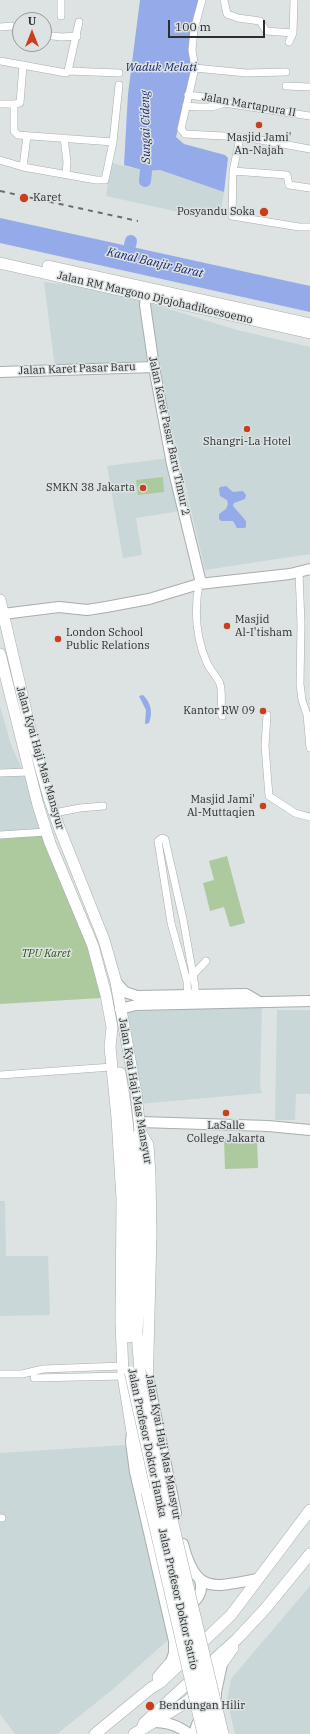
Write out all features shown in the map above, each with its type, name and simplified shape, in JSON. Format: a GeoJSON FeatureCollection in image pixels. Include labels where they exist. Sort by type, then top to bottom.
{"type":"FeatureCollection","features":[{"type":"Feature","properties":{"kind":"main road","name":"Jalan RM Margono Djojohadikoesoemo"},"geometry":{"type":"LineString","coordinates":[[0,256],[310,333]]}},
{"type":"Feature","properties":{"kind":"main road","name":"Jalan RM Margono Djojohadikoesoemo"},"geometry":{"type":"LineString","coordinates":[[0,263],[310,324]]}},
{"type":"Feature","properties":{"kind":"main road","name":"Jalan Kyai Haji Mas Mansyur"},"geometry":{"type":"LineString","coordinates":[[0,600],[32,737],[54,812],[104,940],[116,982],[140,1127],[148,1145],[150,1175],[151,1290],[147,1368]]}},
{"type":"Feature","properties":{"kind":"main road","name":"Jalan Kyai Haji Mas Mansyur"},"geometry":{"type":"LineString","coordinates":[[0,654],[29,772],[46,832],[93,946],[106,995],[112,1027],[110,1047],[117,1118],[122,1198],[123,1371],[132,1432]]}},
{"type":"Feature","properties":{"kind":"main road","name":"Jalan Profesor Doktor Hamka"},"geometry":{"type":"LineString","coordinates":[[112,1027],[135,1159],[142,1232],[137,1333],[140,1371],[164,1490],[224,1732]]}},
{"type":"Feature","properties":{"kind":"main road","name":"Jalan Profesor Doktor Hamka"},"geometry":{"type":"LineString","coordinates":[[140,1127],[135,1159],[132,1226],[129,1331],[130,1372],[175,1573],[214,1734]]}},
{"type":"Feature","properties":{"kind":"main road","name":"Jalan Profesor Doktor Satrio"},"geometry":{"type":"LineString","coordinates":[[147,1368],[150,1492],[203,1734]]}},
{"type":"Feature","properties":{"kind":"main road","name":"Jalan Profesor Doktor Satrio"},"geometry":{"type":"LineString","coordinates":[[132,1432],[138,1444],[210,1734]]}},
{"type":"Feature","properties":{"kind":"main road"},"geometry":{"type":"LineString","coordinates":[[95,1734],[151,1688],[161,1682],[231,1615],[310,1510]]}},
{"type":"Feature","properties":{"kind":"main road"},"geometry":{"type":"LineString","coordinates":[[138,1731],[144,1723],[236,1638],[265,1609],[310,1554]]}},
{"type":"Feature","properties":{"kind":"main road"},"geometry":{"type":"LineString","coordinates":[[151,1688],[156,1679],[171,1662],[203,1632],[235,1608]]}},
{"type":"Feature","properties":{"kind":"main road"},"geometry":{"type":"LineString","coordinates":[[138,1731],[185,1703],[205,1687],[232,1648],[236,1638]]}},
{"type":"Feature","properties":{"kind":"street"},"geometry":{"type":"LineString","coordinates":[[61,0],[61,16]]}},
{"type":"Feature","properties":{"kind":"street"},"geometry":{"type":"LineString","coordinates":[[202,0],[194,30],[192,50],[194,68],[181,129],[185,134],[240,138],[244,137],[310,149]]}},
{"type":"Feature","properties":{"kind":"street"},"geometry":{"type":"LineString","coordinates":[[224,0],[227,14],[238,18],[260,21],[266,31],[293,33]]}},
{"type":"Feature","properties":{"kind":"street"},"geometry":{"type":"LineString","coordinates":[[289,42],[293,33],[294,0]]}},
{"type":"Feature","properties":{"kind":"street"},"geometry":{"type":"LineString","coordinates":[[68,71],[79,22]]}},
{"type":"Feature","properties":{"kind":"street"},"geometry":{"type":"LineString","coordinates":[[0,26],[12,26]]}},
{"type":"Feature","properties":{"kind":"street"},"geometry":{"type":"LineString","coordinates":[[52,36],[77,36]]}},
{"type":"Feature","properties":{"kind":"street"},"geometry":{"type":"LineString","coordinates":[[0,61],[63,73],[68,71],[119,73]]}},
{"type":"Feature","properties":{"kind":"street"},"geometry":{"type":"LineString","coordinates":[[0,104],[20,103],[23,65]]}},
{"type":"Feature","properties":{"kind":"street"},"geometry":{"type":"LineString","coordinates":[[194,68],[246,73],[286,72]]}},
{"type":"Feature","properties":{"kind":"street"},"geometry":{"type":"LineString","coordinates":[[0,160],[23,167],[102,181],[105,180],[113,142],[118,85]]}},
{"type":"Feature","properties":{"kind":"street"},"geometry":{"type":"LineString","coordinates":[[286,86],[310,87]]}},
{"type":"Feature","properties":{"kind":"street","name":"Jalan Martapura II"},"geometry":{"type":"LineString","coordinates":[[188,94],[212,98],[224,103],[310,116]]}},
{"type":"Feature","properties":{"kind":"street"},"geometry":{"type":"LineString","coordinates":[[186,106],[217,107],[224,103]]}},
{"type":"Feature","properties":{"kind":"street"},"geometry":{"type":"LineString","coordinates":[[14,104],[14,130],[18,135],[113,142]]}},
{"type":"Feature","properties":{"kind":"street"},"geometry":{"type":"LineString","coordinates":[[23,167],[27,136]]}},
{"type":"Feature","properties":{"kind":"street"},"geometry":{"type":"LineString","coordinates":[[64,138],[67,162],[66,174]]}},
{"type":"Feature","properties":{"kind":"street"},"geometry":{"type":"LineString","coordinates":[[240,138],[233,172],[232,216],[299,227],[310,227]]}},
{"type":"Feature","properties":{"kind":"street"},"geometry":{"type":"LineString","coordinates":[[233,172],[287,175],[289,185],[310,188]]}},
{"type":"Feature","properties":{"kind":"street","name":"Jalan Karet Pasar Baru Timur 2"},"geometry":{"type":"LineString","coordinates":[[146,292],[145,305],[154,367],[172,464],[200,584]]}},
{"type":"Feature","properties":{"kind":"street","name":"Jalan Karet Pasar Baru"},"geometry":{"type":"LineString","coordinates":[[0,372],[154,367]]}},
{"type":"Feature","properties":{"kind":"street"},"geometry":{"type":"LineString","coordinates":[[3,614],[59,607],[87,610],[149,599],[200,584],[295,573],[310,569]]}},
{"type":"Feature","properties":{"kind":"street"},"geometry":{"type":"LineString","coordinates":[[295,573],[302,624],[300,684],[302,700],[307,715],[310,748]]}},
{"type":"Feature","properties":{"kind":"street"},"geometry":{"type":"LineString","coordinates":[[200,584],[196,613],[198,633],[211,673],[220,684],[222,716]]}},
{"type":"Feature","properties":{"kind":"street"},"geometry":{"type":"LineString","coordinates":[[267,715],[265,746],[269,796],[290,811],[310,817]]}},
{"type":"Feature","properties":{"kind":"street"},"geometry":{"type":"LineString","coordinates":[[0,773],[29,772]]}},
{"type":"Feature","properties":{"kind":"street"},"geometry":{"type":"LineString","coordinates":[[54,812],[103,806]]}},
{"type":"Feature","properties":{"kind":"street"},"geometry":{"type":"LineString","coordinates":[[0,835],[46,832]]}},
{"type":"Feature","properties":{"kind":"street"},"geometry":{"type":"LineString","coordinates":[[164,854],[183,919],[185,940],[193,976],[192,999],[177,942],[170,923],[164,854]]}},
{"type":"Feature","properties":{"kind":"street"},"geometry":{"type":"LineString","coordinates":[[170,923],[183,919]]}},
{"type":"Feature","properties":{"kind":"street"},"geometry":{"type":"LineString","coordinates":[[177,942],[185,940]]}},
{"type":"Feature","properties":{"kind":"street"},"geometry":{"type":"LineString","coordinates":[[187,981],[206,961]]}},
{"type":"Feature","properties":{"kind":"street"},"geometry":{"type":"LineString","coordinates":[[116,982],[125,992],[137,996],[258,1001],[310,1001]]}},
{"type":"Feature","properties":{"kind":"street"},"geometry":{"type":"LineString","coordinates":[[120,1009],[136,1005],[192,999]]}},
{"type":"Feature","properties":{"kind":"street"},"geometry":{"type":"LineString","coordinates":[[0,1074],[112,1067]]}},
{"type":"Feature","properties":{"kind":"street"},"geometry":{"type":"LineString","coordinates":[[140,1127],[268,1126],[310,1130]]}},
{"type":"Feature","properties":{"kind":"street","name":"Jalan Kyai Haji Mas Mansyur"},"geometry":{"type":"LineString","coordinates":[[147,1368],[169,1482],[184,1549],[189,1566],[194,1575],[200,1580]]}},
{"type":"Feature","properties":{"kind":"street"},"geometry":{"type":"LineString","coordinates":[[0,1374],[22,1374],[42,1369],[123,1371]]}},
{"type":"Feature","properties":{"kind":"street"},"geometry":{"type":"LineString","coordinates":[[34,1378],[123,1371]]}},
{"type":"Feature","properties":{"kind":"street","name":"Jalan Kyai Haji Mas Mansyur"},"geometry":{"type":"LineString","coordinates":[[132,1432],[131,1442],[135,1472],[175,1646],[171,1662]]}},
{"type":"Feature","properties":{"kind":"street"},"geometry":{"type":"LineString","coordinates":[[200,1580],[212,1585],[222,1585],[258,1579]]}},
{"type":"Feature","properties":{"kind":"street"},"geometry":{"type":"LineString","coordinates":[[165,1604],[174,1608],[180,1608],[191,1604],[199,1596],[201,1591],[202,1585],[200,1580]]}},
{"type":"Feature","properties":{"kind":"street"},"geometry":{"type":"LineString","coordinates":[[223,1662],[216,1692],[224,1732]]}},
{"type":"Feature","properties":{"kind":"street"},"geometry":{"type":"LineString","coordinates":[[195,1734],[195,1728],[199,1720],[207,1716],[219,1719],[224,1732]]}},
{"type":"Feature","properties":{"kind":"street"},"geometry":{"type":"LineString","coordinates":[[154,1722],[163,1722],[177,1726],[189,1734]]}},
{"type":"Feature","properties":{"kind":"shaded area"},"geometry":{"type":"Polygon","coordinates":[[[111,163],[146,171],[160,170],[224,192],[220,217],[188,214],[106,196],[111,163]]]}},
{"type":"Feature","properties":{"kind":"shaded area"},"geometry":{"type":"Polygon","coordinates":[[[44,282],[95,288],[117,293],[237,330],[310,347],[310,554],[205,570],[156,360],[55,367],[44,282]]]}},
{"type":"Feature","properties":{"kind":"shaded area","name":"SMKN 38 Jakarta"},"geometry":{"type":"Polygon","coordinates":[[[169,458],[181,511],[136,518],[142,555],[123,558],[107,466],[169,458]]]}},
{"type":"Feature","properties":{"kind":"shaded area"},"geometry":{"type":"Polygon","coordinates":[[[0,706],[11,745],[50,831],[0,832],[0,706]]]}},
{"type":"Feature","properties":{"kind":"shaded area"},"geometry":{"type":"Polygon","coordinates":[[[262,1005],[260,1087],[262,1093],[139,1104],[128,1012],[262,1005]]]}},
{"type":"Feature","properties":{"kind":"shaded area"},"geometry":{"type":"Polygon","coordinates":[[[277,1010],[310,1010],[310,1094],[296,1094],[295,1120],[275,1120],[277,1010]]]}},
{"type":"Feature","properties":{"kind":"shaded area"},"geometry":{"type":"Polygon","coordinates":[[[0,1201],[5,1201],[6,1256],[48,1256],[50,1315],[0,1316],[0,1201]]]}},
{"type":"Feature","properties":{"kind":"shaded area"},"geometry":{"type":"Polygon","coordinates":[[[125,1445],[173,1611],[169,1639],[112,1690],[57,1734],[15,1734],[0,1714],[0,1453],[125,1445]]]}},
{"type":"Feature","properties":{"kind":"shaded area"},"geometry":{"type":"Polygon","coordinates":[[[310,1586],[310,1734],[235,1734],[227,1700],[231,1679],[310,1586]]]}},
{"type":"Feature","properties":{"kind":"green space"},"geometry":{"type":"Polygon","coordinates":[[[163,477],[164,492],[138,495],[136,480],[163,477]]]}},
{"type":"Feature","properties":{"kind":"green space","name":"TPU Karet"},"geometry":{"type":"Polygon","coordinates":[[[50,831],[77,906],[101,998],[0,1004],[0,832],[50,831]]]}},
{"type":"Feature","properties":{"kind":"green space"},"geometry":{"type":"Polygon","coordinates":[[[227,856],[245,923],[230,927],[224,907],[210,911],[203,883],[214,880],[209,861],[227,856]]]}},
{"type":"Feature","properties":{"kind":"green space"},"geometry":{"type":"Polygon","coordinates":[[[257,1137],[258,1168],[225,1169],[224,1139],[257,1137]]]}},
{"type":"Feature","properties":{"kind":"water","name":"Waduk Melati"},"geometry":{"type":"Polygon","coordinates":[[[140,0],[201,0],[190,80],[176,137],[184,144],[225,155],[228,158],[224,192],[160,170],[146,171],[124,165],[128,94],[140,0]]]}},
{"type":"Feature","properties":{"kind":"water","name":"Kanal Banjir Barat"},"geometry":{"type":"Polygon","coordinates":[[[0,218],[310,286],[310,312],[0,243],[0,218]]]}},
{"type":"Feature","properties":{"kind":"water"},"geometry":{"type":"Polygon","coordinates":[[[226,486],[233,492],[243,491],[246,495],[245,499],[234,503],[233,506],[246,521],[246,527],[244,528],[237,528],[233,521],[221,521],[219,519],[219,514],[226,509],[228,504],[227,500],[220,496],[219,489],[220,487],[226,486]]]}},
{"type":"Feature","properties":{"kind":"water"},"geometry":{"type":"Polygon","coordinates":[[[143,695],[148,701],[151,711],[149,723],[145,724],[146,710],[139,696],[143,695]]]}},
{"type":"Feature","properties":{"kind":"waterway","name":"Sungai Cideng"},"geometry":{"type":"LineString","coordinates":[[145,181],[146,155]]}},
{"type":"Feature","properties":{"kind":"waterway","name":"Sungai Cideng"},"geometry":{"type":"LineString","coordinates":[[127,257],[131,241]]}},
{"type":"Feature","properties":{"kind":"railway"},"geometry":{"type":"LineString","coordinates":[[0,191],[138,221]]}},
{"type":"Feature","properties":{"kind":"place","name":"Masjid Jami' An-Najah"},"geometry":{"type":"Point","coordinates":[259,125]}},
{"type":"Feature","properties":{"kind":"place","name":"Karet"},"geometry":{"type":"Point","coordinates":[24,198]}},
{"type":"Feature","properties":{"kind":"place","name":"Posyandu Soka"},"geometry":{"type":"Point","coordinates":[264,212]}},
{"type":"Feature","properties":{"kind":"place","name":"Shangri-La Hotel"},"geometry":{"type":"Point","coordinates":[247,429]}},
{"type":"Feature","properties":{"kind":"place","name":"SMKN 38 Jakarta"},"geometry":{"type":"Point","coordinates":[143,488]}},
{"type":"Feature","properties":{"kind":"place","name":"Masjid Al-I'tisham"},"geometry":{"type":"Point","coordinates":[227,626]}},
{"type":"Feature","properties":{"kind":"place","name":"London School Public Relations"},"geometry":{"type":"Point","coordinates":[58,639]}},
{"type":"Feature","properties":{"kind":"place","name":"Kantor RW 09"},"geometry":{"type":"Point","coordinates":[263,711]}},
{"type":"Feature","properties":{"kind":"place","name":"Masjid Jami' Al-Muttaqien"},"geometry":{"type":"Point","coordinates":[263,806]}},
{"type":"Feature","properties":{"kind":"place","name":"LaSalle College Jakarta"},"geometry":{"type":"Point","coordinates":[226,1113]}},
{"type":"Feature","properties":{"kind":"place","name":"Bendungan Hilir"},"geometry":{"type":"Point","coordinates":[150,1706]}}]}
